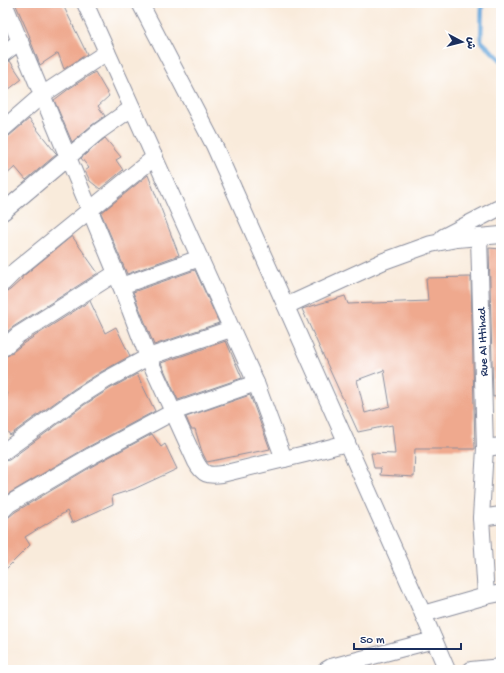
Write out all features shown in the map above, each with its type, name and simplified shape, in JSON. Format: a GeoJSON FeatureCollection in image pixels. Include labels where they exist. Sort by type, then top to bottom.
{"type":"FeatureCollection","features":[{"type":"Feature","properties":{"kind":"street"},"geometry":{"type":"LineString","coordinates":[[4,3],[119,280],[148,357],[200,470],[207,474],[222,474],[347,443]]}},
{"type":"Feature","properties":{"kind":"street"},"geometry":{"type":"LineString","coordinates":[[85,3],[256,383],[284,459]]}},
{"type":"Feature","properties":{"kind":"street"},"geometry":{"type":"LineString","coordinates":[[140,3],[214,145],[447,670]]}},
{"type":"Feature","properties":{"kind":"street"},"geometry":{"type":"LineString","coordinates":[[3,54],[20,41]]}},
{"type":"Feature","properties":{"kind":"street"},"geometry":{"type":"LineString","coordinates":[[3,129],[42,95],[107,52]]}},
{"type":"Feature","properties":{"kind":"street"},"geometry":{"type":"LineString","coordinates":[[3,212],[98,132],[132,108]]}},
{"type":"Feature","properties":{"kind":"street"},"geometry":{"type":"LineString","coordinates":[[3,283],[16,270],[154,157]]}},
{"type":"Feature","properties":{"kind":"street"},"geometry":{"type":"LineString","coordinates":[[286,306],[384,261],[431,244],[497,209],[501,209]]}},
{"type":"Feature","properties":{"kind":"street"},"geometry":{"type":"LineString","coordinates":[[431,244],[501,235]]}},
{"type":"Feature","properties":{"kind":"street","name":"Rue Al Ittihad"},"geometry":{"type":"LineString","coordinates":[[479,237],[485,448],[481,518],[494,595]]}},
{"type":"Feature","properties":{"kind":"street"},"geometry":{"type":"LineString","coordinates":[[3,348],[18,335],[119,280],[200,258]]}},
{"type":"Feature","properties":{"kind":"street"},"geometry":{"type":"LineString","coordinates":[[3,452],[106,380],[148,357],[231,328]]}},
{"type":"Feature","properties":{"kind":"street"},"geometry":{"type":"LineString","coordinates":[[3,510],[9,504],[91,456],[173,412],[256,383]]}},
{"type":"Feature","properties":{"kind":"street"},"geometry":{"type":"LineString","coordinates":[[485,448],[501,446]]}},
{"type":"Feature","properties":{"kind":"street"},"geometry":{"type":"LineString","coordinates":[[481,518],[501,515]]}},
{"type":"Feature","properties":{"kind":"street"},"geometry":{"type":"LineString","coordinates":[[423,614],[494,595]]}},
{"type":"Feature","properties":{"kind":"street"},"geometry":{"type":"LineString","coordinates":[[326,670],[331,667],[434,640]]}},
{"type":"Feature","properties":{"kind":"street"},"geometry":{"type":"LineString","coordinates":[[471,670],[501,667]]}},
{"type":"Feature","properties":{"kind":"building"},"geometry":{"type":"Polygon","coordinates":[[[15,3],[62,3],[87,54],[64,69],[58,53],[40,65],[15,3]]]}},
{"type":"Feature","properties":{"kind":"building"},"geometry":{"type":"Polygon","coordinates":[[[10,61],[22,79],[3,94],[3,63],[10,61]]]}},
{"type":"Feature","properties":{"kind":"building"},"geometry":{"type":"Polygon","coordinates":[[[95,72],[109,96],[98,106],[105,116],[72,142],[54,100],[95,72]]]}},
{"type":"Feature","properties":{"kind":"building"},"geometry":{"type":"Polygon","coordinates":[[[29,119],[57,154],[26,180],[15,167],[3,178],[3,138],[9,136],[29,119]]]}},
{"type":"Feature","properties":{"kind":"building"},"geometry":{"type":"Polygon","coordinates":[[[105,138],[121,157],[116,160],[123,170],[100,189],[90,181],[85,171],[89,168],[81,158],[105,138]]]}},
{"type":"Feature","properties":{"kind":"building"},"geometry":{"type":"Polygon","coordinates":[[[148,175],[179,255],[127,274],[101,213],[148,175]]]}},
{"type":"Feature","properties":{"kind":"building"},"geometry":{"type":"Polygon","coordinates":[[[72,236],[98,273],[13,327],[3,335],[3,294],[10,290],[22,279],[22,277],[72,236]]]}},
{"type":"Feature","properties":{"kind":"building"},"geometry":{"type":"Polygon","coordinates":[[[489,248],[501,249],[501,396],[493,397],[489,248]]]}},
{"type":"Feature","properties":{"kind":"building"},"geometry":{"type":"Polygon","coordinates":[[[195,270],[219,323],[154,345],[133,292],[195,270]]]}},
{"type":"Feature","properties":{"kind":"building"},"geometry":{"type":"Polygon","coordinates":[[[471,277],[475,449],[415,449],[414,477],[380,475],[381,468],[374,468],[371,453],[395,454],[392,425],[358,432],[302,309],[345,296],[348,304],[428,301],[426,278],[471,277]],[[384,370],[357,380],[365,413],[390,406],[384,370]]]}},
{"type":"Feature","properties":{"kind":"building"},"geometry":{"type":"Polygon","coordinates":[[[90,301],[105,333],[116,327],[130,356],[74,389],[10,435],[3,426],[3,399],[8,395],[3,389],[3,357],[9,355],[24,343],[90,301]]]}},
{"type":"Feature","properties":{"kind":"building"},"geometry":{"type":"Polygon","coordinates":[[[226,341],[242,378],[178,400],[161,363],[226,341]]]}},
{"type":"Feature","properties":{"kind":"building"},"geometry":{"type":"Polygon","coordinates":[[[137,374],[155,411],[86,448],[3,497],[3,461],[9,460],[84,405],[137,374]]]}},
{"type":"Feature","properties":{"kind":"building"},"geometry":{"type":"Polygon","coordinates":[[[250,395],[270,449],[207,462],[202,452],[195,429],[191,429],[186,417],[250,395]]]}},
{"type":"Feature","properties":{"kind":"building"},"geometry":{"type":"Polygon","coordinates":[[[152,434],[161,447],[165,444],[177,469],[134,489],[112,496],[113,504],[72,523],[67,511],[25,537],[30,545],[3,572],[3,519],[6,519],[15,512],[96,464],[152,434]]]}},
{"type":"Feature","properties":{"kind":"waterway"},"geometry":{"type":"LineString","coordinates":[[482,3],[481,41],[501,60]]}}]}
